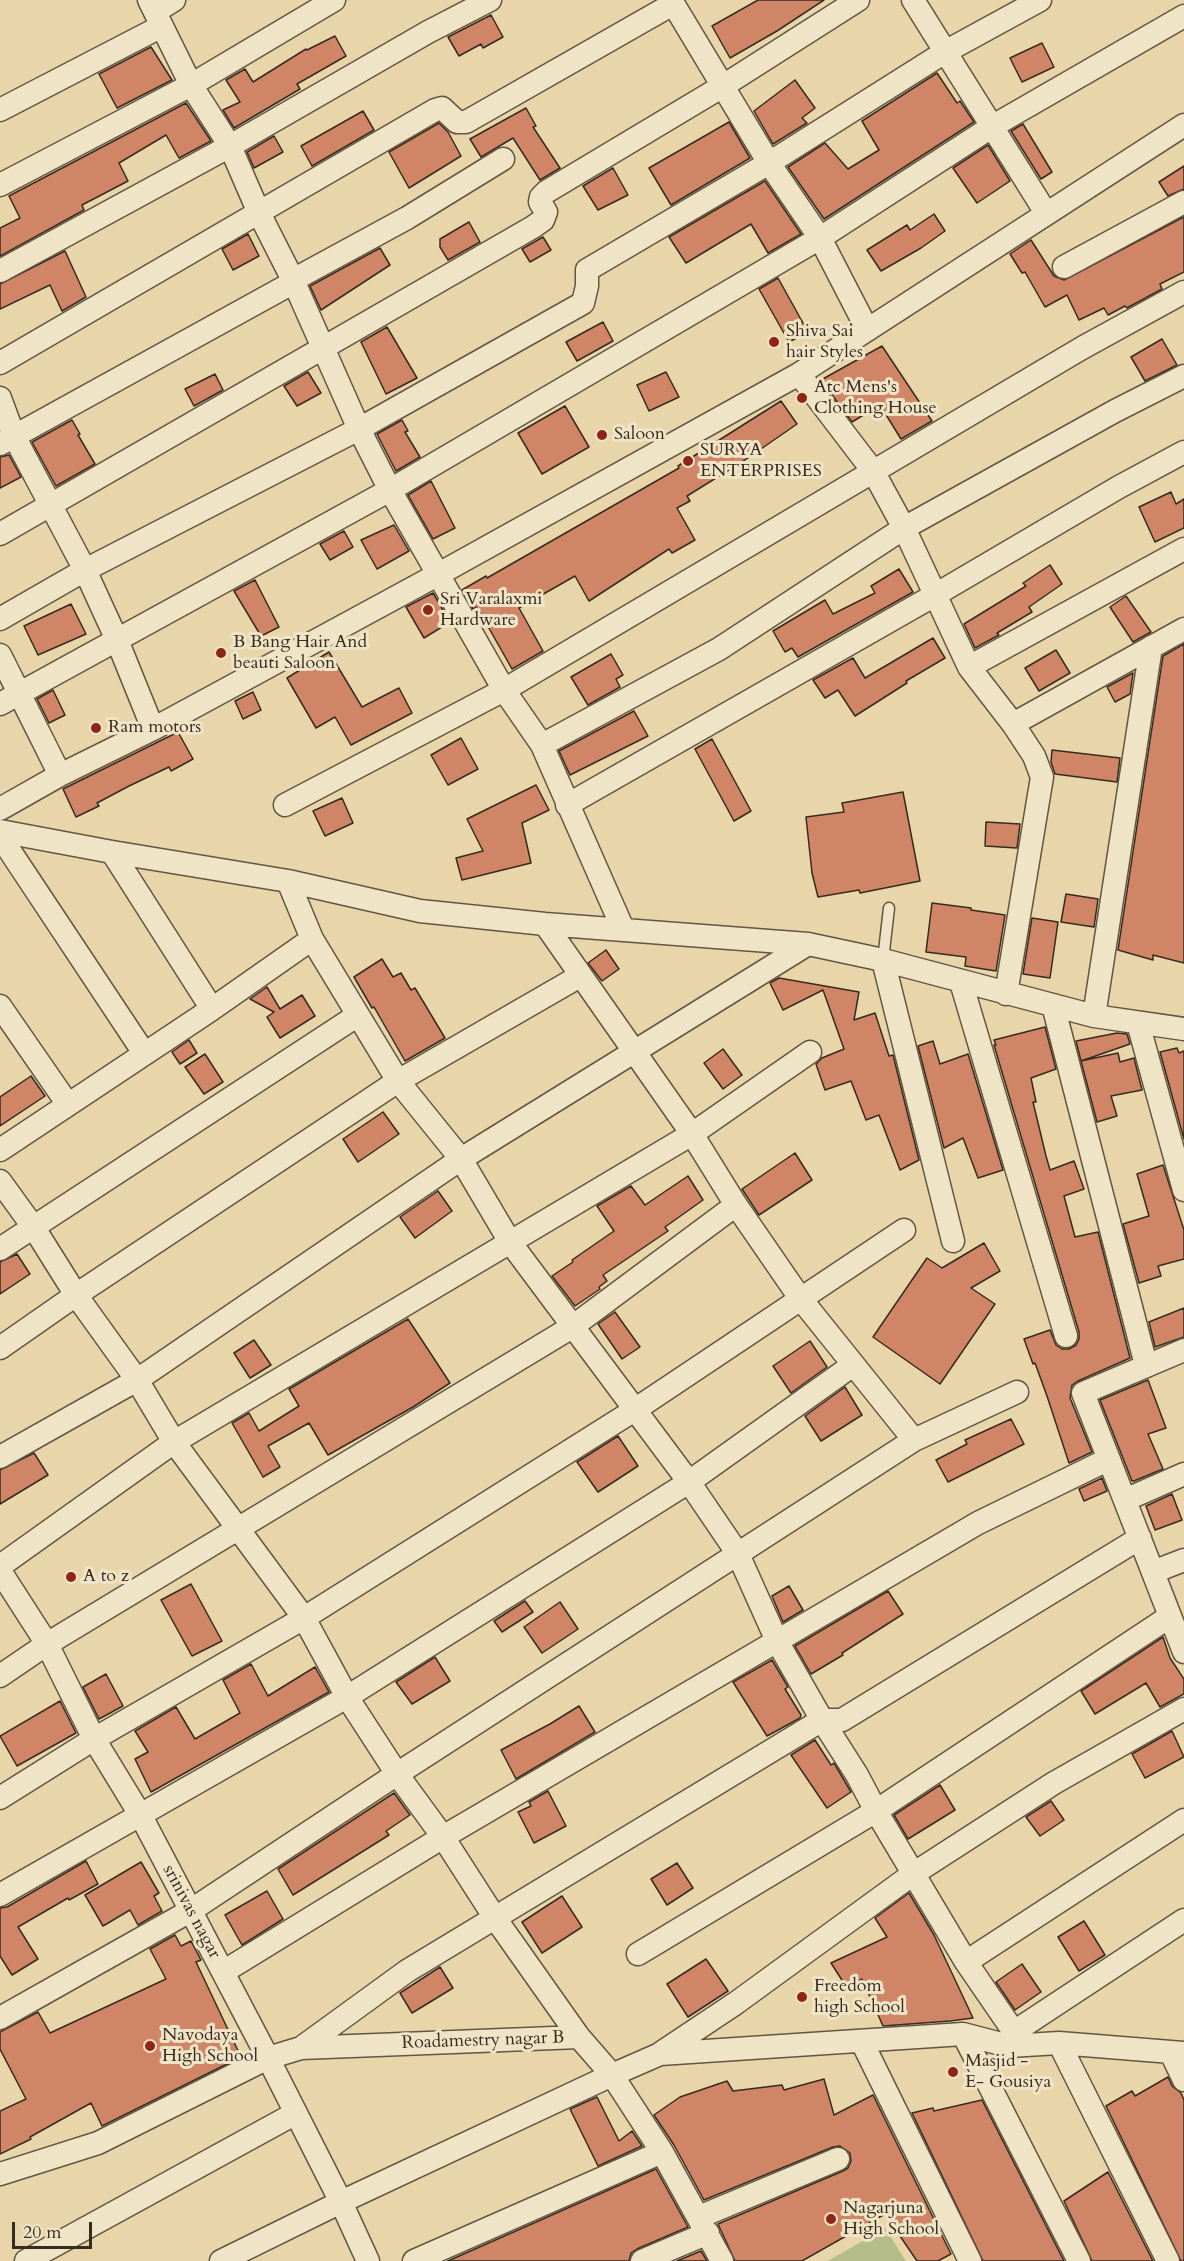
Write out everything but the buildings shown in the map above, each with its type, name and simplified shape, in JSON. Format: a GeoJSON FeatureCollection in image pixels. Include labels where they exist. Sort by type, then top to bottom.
{"type":"FeatureCollection","features":[{"type":"Feature","properties":{"kind":"street"},"geometry":{"type":"LineString","coordinates":[[0,185],[191,85],[333,0]]}},
{"type":"Feature","properties":{"kind":"street"},"geometry":{"type":"LineString","coordinates":[[0,271],[230,146],[428,32],[490,0]]}},
{"type":"Feature","properties":{"kind":"street"},"geometry":{"type":"LineString","coordinates":[[0,534],[533,227],[543,220],[546,212],[540,202],[546,192],[723,86],[858,0]]}},
{"type":"Feature","properties":{"kind":"street"},"geometry":{"type":"LineString","coordinates":[[913,0],[1046,213]]}},
{"type":"Feature","properties":{"kind":"street"},"geometry":{"type":"LineString","coordinates":[[0,619],[85,570],[359,429],[583,303],[587,286],[587,270],[769,163],[945,52],[1040,0]]}},
{"type":"Feature","properties":{"kind":"street"},"geometry":{"type":"LineString","coordinates":[[0,363],[435,110],[442,108],[457,122],[466,122],[672,2],[769,163],[820,238],[867,329]]}},
{"type":"Feature","properties":{"kind":"street"},"geometry":{"type":"LineString","coordinates":[[0,110],[160,9],[191,85],[230,146],[359,429],[390,490],[504,690],[543,745],[567,805],[623,929]]}},
{"type":"Feature","properties":{"kind":"street"},"geometry":{"type":"LineString","coordinates":[[9,699],[390,490],[820,238],[993,126],[1184,16]]}},
{"type":"Feature","properties":{"kind":"street"},"geometry":{"type":"LineString","coordinates":[[0,809],[437,575],[799,374],[1184,125]]}},
{"type":"Feature","properties":{"kind":"street"},"geometry":{"type":"LineString","coordinates":[[7,440],[407,218],[502,159]]}},
{"type":"Feature","properties":{"kind":"street"},"geometry":{"type":"LineString","coordinates":[[1064,267],[1184,202]]}},
{"type":"Feature","properties":{"kind":"street"},"geometry":{"type":"LineString","coordinates":[[285,805],[504,690],[1082,348],[1184,292]]}},
{"type":"Feature","properties":{"kind":"street"},"geometry":{"type":"LineString","coordinates":[[799,374],[873,471],[904,528],[969,667],[1013,724],[1034,756],[1042,777],[1006,994]]}},
{"type":"Feature","properties":{"kind":"street"},"geometry":{"type":"LineString","coordinates":[[543,745],[719,649],[904,528],[1114,411],[1184,376]]}},
{"type":"Feature","properties":{"kind":"street"},"geometry":{"type":"LineString","coordinates":[[0,398],[7,440],[51,506],[85,570],[117,640],[153,729]]}},
{"type":"Feature","properties":{"kind":"street"},"geometry":{"type":"LineString","coordinates":[[567,805],[935,596],[1119,487],[1184,452]]}},
{"type":"Feature","properties":{"kind":"street"},"geometry":{"type":"LineString","coordinates":[[969,667],[1184,549]]}},
{"type":"Feature","properties":{"kind":"street"},"geometry":{"type":"LineString","coordinates":[[1013,724],[1184,629]]}},
{"type":"Feature","properties":{"kind":"street"},"geometry":{"type":"LineString","coordinates":[[1094,1016],[1152,647]]}},
{"type":"Feature","properties":{"kind":"street"},"geometry":{"type":"LineString","coordinates":[[0,655],[9,699],[60,775]]}},
{"type":"Feature","properties":{"kind":"street"},"geometry":{"type":"LineString","coordinates":[[0,833],[288,882],[420,911],[545,924],[808,944],[883,960],[1094,1016],[1184,1029]]}},
{"type":"Feature","properties":{"kind":"street"},"geometry":{"type":"LineString","coordinates":[[0,833],[144,1053]]}},
{"type":"Feature","properties":{"kind":"street"},"geometry":{"type":"LineString","coordinates":[[111,852],[212,1009]]}},
{"type":"Feature","properties":{"kind":"street"},"geometry":{"type":"LineString","coordinates":[[288,882],[312,939],[398,1081],[461,1160],[510,1242],[633,1411],[688,1482],[738,1554],[777,1641],[1012,2039]]}},
{"type":"Feature","properties":{"kind":"street"},"geometry":{"type":"LineString","coordinates":[[545,924],[692,1134],[736,1205],[800,1298],[914,1440]]}},
{"type":"Feature","properties":{"kind":"street"},"geometry":{"type":"LineString","coordinates":[[0,1150],[67,1103],[212,1009],[312,939]]}},
{"type":"Feature","properties":{"kind":"street"},"geometry":{"type":"LineString","coordinates":[[0,1457],[137,1380],[461,1160],[808,944]]}},
{"type":"Feature","properties":{"kind":"street"},"geometry":{"type":"LineString","coordinates":[[883,960],[953,1241]]}},
{"type":"Feature","properties":{"kind":"street"},"geometry":{"type":"LineString","coordinates":[[0,1348],[398,1081],[580,976]]}},
{"type":"Feature","properties":{"kind":"street"},"geometry":{"type":"LineString","coordinates":[[961,982],[1066,1336]]}},
{"type":"Feature","properties":{"kind":"street"},"geometry":{"type":"LineString","coordinates":[[1053,1005],[1146,1365]]}},
{"type":"Feature","properties":{"kind":"street"},"geometry":{"type":"LineString","coordinates":[[0,1006],[67,1103]]}},
{"type":"Feature","properties":{"kind":"street"},"geometry":{"type":"LineString","coordinates":[[0,1249],[358,1015]]}},
{"type":"Feature","properties":{"kind":"street"},"geometry":{"type":"LineString","coordinates":[[1138,1023],[1184,1190]]}},
{"type":"Feature","properties":{"kind":"street"},"geometry":{"type":"LineString","coordinates":[[0,1566],[174,1442],[692,1134],[810,1052]]}},
{"type":"Feature","properties":{"kind":"street"},"geometry":{"type":"LineString","coordinates":[[0,1181],[34,1228],[76,1295],[137,1380],[174,1442],[304,1618],[347,1696],[397,1774],[443,1837],[495,1918],[579,2037]]}},
{"type":"Feature","properties":{"kind":"street"},"geometry":{"type":"LineString","coordinates":[[0,1676],[47,1644],[572,1327],[736,1205]]}},
{"type":"Feature","properties":{"kind":"street"},"geometry":{"type":"LineString","coordinates":[[0,1798],[94,1739],[304,1618],[633,1411],[904,1230]]}},
{"type":"Feature","properties":{"kind":"street"},"geometry":{"type":"LineString","coordinates":[[1184,1350],[1083,1393],[1184,1652]]}},
{"type":"Feature","properties":{"kind":"street"},"geometry":{"type":"LineString","coordinates":[[0,1895],[347,1696],[688,1482],[853,1365]]}},
{"type":"Feature","properties":{"kind":"street"},"geometry":{"type":"LineString","coordinates":[[0,2018],[190,1911],[397,1774],[914,1440],[1017,1392]]}},
{"type":"Feature","properties":{"kind":"street"},"geometry":{"type":"LineString","coordinates":[[223,1972],[443,1837],[978,1522],[1109,1459]]}},
{"type":"Feature","properties":{"kind":"street"},"geometry":{"type":"LineString","coordinates":[[1125,1500],[1184,1474]]}},
{"type":"Feature","properties":{"kind":"street"},"geometry":{"type":"LineString","coordinates":[[301,2048],[407,1971],[822,1720],[842,1720],[1140,1538]]}},
{"type":"Feature","properties":{"kind":"street"},"geometry":{"type":"LineString","coordinates":[[1154,1572],[1184,1560]]}},
{"type":"Feature","properties":{"kind":"street","name":"srinivas nagar"},"geometry":{"type":"LineString","coordinates":[[0,1571],[47,1644],[94,1739],[141,1816],[268,2058],[341,2202],[368,2261]]}},
{"type":"Feature","properties":{"kind":"street"},"geometry":{"type":"LineString","coordinates":[[638,1954],[876,1811],[1169,1617]]}},
{"type":"Feature","properties":{"kind":"street"},"geometry":{"type":"LineString","coordinates":[[221,2261],[341,2202],[660,2054],[736,2003],[914,1874],[1054,1783],[1184,1709]]}},
{"type":"Feature","properties":{"kind":"street"},"geometry":{"type":"LineString","coordinates":[[966,1962],[1184,1820]]}},
{"type":"Feature","properties":{"kind":"street"},"geometry":{"type":"LineString","coordinates":[[1012,2039],[1184,1920]]}},
{"type":"Feature","properties":{"kind":"street"},"geometry":{"type":"LineString","coordinates":[[660,2054],[963,2034],[1178,2053],[1184,2080]]}},
{"type":"Feature","properties":{"kind":"street"},"geometry":{"type":"LineString","coordinates":[[963,2034],[1078,2261]]}},
{"type":"Feature","properties":{"kind":"street","name":"Roadamestry nagar B"},"geometry":{"type":"LineString","coordinates":[[0,2174],[98,2143],[268,2058],[301,2048],[579,2037],[612,2075],[662,2152],[722,2261]]}},
{"type":"Feature","properties":{"kind":"street"},"geometry":{"type":"LineString","coordinates":[[861,2042],[970,2261]]}},
{"type":"Feature","properties":{"kind":"street"},"geometry":{"type":"LineString","coordinates":[[1059,2043],[1168,2261]]}},
{"type":"Feature","properties":{"kind":"street"},"geometry":{"type":"LineString","coordinates":[[26,2261],[296,2113]]}},
{"type":"Feature","properties":{"kind":"street"},"geometry":{"type":"LineString","coordinates":[[414,2261],[662,2152]]}},
{"type":"Feature","properties":{"kind":"street"},"geometry":{"type":"LineString","coordinates":[[642,2261],[704,2225],[838,2160]]}},
{"type":"Feature","properties":{"kind":"lane"},"geometry":{"type":"LineString","coordinates":[[883,960],[889,908]]}},
{"type":"Feature","properties":{"kind":"green space"},"geometry":{"type":"Polygon","coordinates":[[[885,2228],[906,2261],[828,2261],[885,2228]]]}},
{"type":"Feature","properties":{"kind":"place","name":"Shiva Sai hair Styles"},"geometry":{"type":"Point","coordinates":[774,342]}},
{"type":"Feature","properties":{"kind":"place","name":"Atc Mens's Clothing House"},"geometry":{"type":"Point","coordinates":[802,398]}},
{"type":"Feature","properties":{"kind":"place","name":"Saloon"},"geometry":{"type":"Point","coordinates":[602,435]}},
{"type":"Feature","properties":{"kind":"place","name":"SURYA ENTERPRISES"},"geometry":{"type":"Point","coordinates":[688,461]}},
{"type":"Feature","properties":{"kind":"place","name":"Sri Varalaxmi Hardware"},"geometry":{"type":"Point","coordinates":[428,610]}},
{"type":"Feature","properties":{"kind":"place","name":"B Bang Hair And beauti Saloon"},"geometry":{"type":"Point","coordinates":[221,653]}},
{"type":"Feature","properties":{"kind":"place","name":"Ram motors"},"geometry":{"type":"Point","coordinates":[96,728]}},
{"type":"Feature","properties":{"kind":"place","name":"A to z"},"geometry":{"type":"Point","coordinates":[71,1577]}},
{"type":"Feature","properties":{"kind":"place","name":"Freedom high School"},"geometry":{"type":"Point","coordinates":[802,1997]}},
{"type":"Feature","properties":{"kind":"place","name":"Navodaya High School"},"geometry":{"type":"Point","coordinates":[150,2046]}},
{"type":"Feature","properties":{"kind":"place","name":"Masjid - E- Gousiya"},"geometry":{"type":"Point","coordinates":[953,2072]}},
{"type":"Feature","properties":{"kind":"place","name":"Nagarjuna High School"},"geometry":{"type":"Point","coordinates":[831,2219]}}]}
